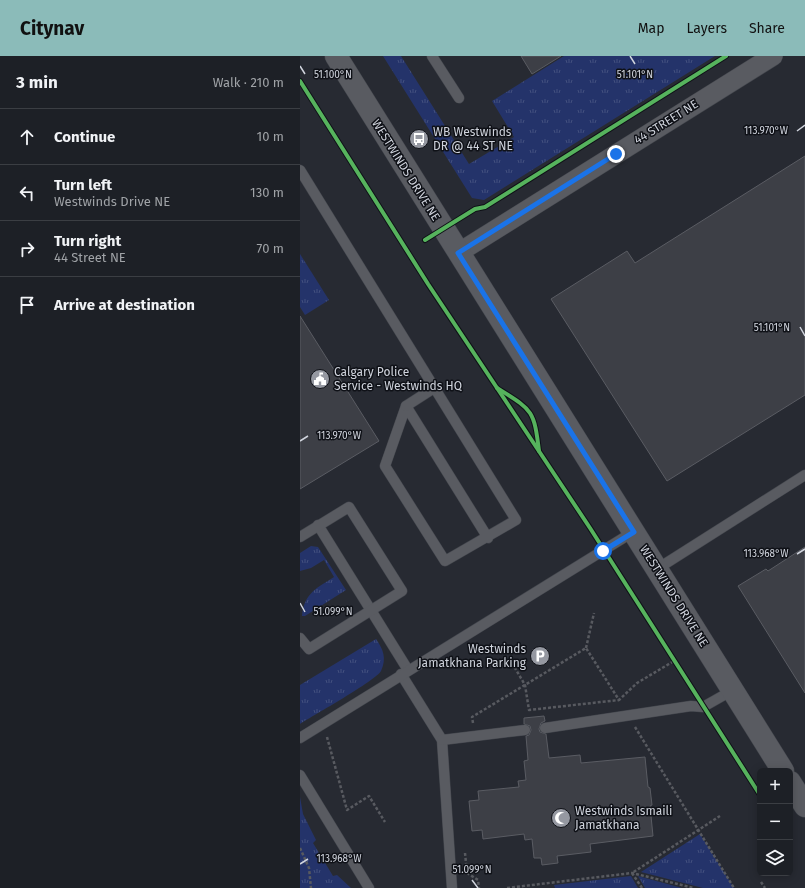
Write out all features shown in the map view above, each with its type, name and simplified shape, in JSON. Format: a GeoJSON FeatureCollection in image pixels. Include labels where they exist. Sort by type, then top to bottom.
{"type":"FeatureCollection","features":[{"type":"Feature","properties":{"kind":"street","name":"WESTWINDS DRIVE NE"},"geometry":{"type":"LineString","coordinates":[[336,56],[781,768]]}},
{"type":"Feature","properties":{"kind":"street","name":"44 STREET NE"},"geometry":{"type":"LineString","coordinates":[[458,253],[773,56]]}},
{"type":"Feature","properties":{"kind":"street"},"geometry":{"type":"LineString","coordinates":[[793,787],[805,806]]}},
{"type":"Feature","properties":{"kind":"lane"},"geometry":{"type":"LineString","coordinates":[[432,56],[459,98]]}},
{"type":"Feature","properties":{"kind":"lane"},"geometry":{"type":"LineString","coordinates":[[300,170],[516,520],[488,538],[445,561],[385,466],[406,406],[434,388]]}},
{"type":"Feature","properties":{"kind":"lane"},"geometry":{"type":"LineString","coordinates":[[406,406],[488,538]]}},
{"type":"Feature","properties":{"kind":"lane"},"geometry":{"type":"LineString","coordinates":[[657,569],[805,475]]}},
{"type":"Feature","properties":{"kind":"lane"},"geometry":{"type":"LineString","coordinates":[[300,537],[349,507],[402,591],[309,649],[300,638]]}},
{"type":"Feature","properties":{"kind":"lane"},"geometry":{"type":"LineString","coordinates":[[318,526],[371,610],[442,740],[452,888]]}},
{"type":"Feature","properties":{"kind":"lane"},"geometry":{"type":"LineString","coordinates":[[300,738],[404,672],[634,532]]}},
{"type":"Feature","properties":{"kind":"lane"},"geometry":{"type":"LineString","coordinates":[[545,728],[691,706],[704,707],[733,690]]}},
{"type":"Feature","properties":{"kind":"lane"},"geometry":{"type":"LineString","coordinates":[[442,740],[525,730]]}},
{"type":"Feature","properties":{"kind":"lane"},"geometry":{"type":"LineString","coordinates":[[300,775],[368,888]]}},
{"type":"Feature","properties":{"kind":"path"},"geometry":{"type":"LineString","coordinates":[[586,648],[594,613]]}},
{"type":"Feature","properties":{"kind":"path"},"geometry":{"type":"LineString","coordinates":[[670,654],[678,666]]}},
{"type":"Feature","properties":{"kind":"path"},"geometry":{"type":"LineString","coordinates":[[512,663],[525,685],[529,710],[619,700]]}},
{"type":"Feature","properties":{"kind":"path"},"geometry":{"type":"LineString","coordinates":[[629,728],[635,727],[700,830],[734,888]]}},
{"type":"Feature","properties":{"kind":"path"},"geometry":{"type":"LineString","coordinates":[[333,734],[326,738],[347,810],[369,796],[385,822]]}},
{"type":"Feature","properties":{"kind":"path"},"geometry":{"type":"LineString","coordinates":[[632,873],[720,816]]}},
{"type":"Feature","properties":{"kind":"path"},"geometry":{"type":"LineString","coordinates":[[300,848],[309,868],[311,888]]}},
{"type":"Feature","properties":{"kind":"path"},"geometry":{"type":"LineString","coordinates":[[632,873],[642,888]]}},
{"type":"Feature","properties":{"kind":"path"},"geometry":{"type":"LineString","coordinates":[[507,888],[632,873],[694,888]]}},
{"type":"Feature","properties":{"kind":"path"},"geometry":{"type":"LineString","coordinates":[[761,882],[765,888]]}},
{"type":"Feature","properties":{"kind":"path"},"geometry":{"type":"LineString","coordinates":[[550,883],[550,888]]}},
{"type":"Feature","properties":{"kind":"green space"},"geometry":{"type":"Polygon","coordinates":[[[383,56],[401,56],[469,164],[514,137],[492,101],[564,56],[715,56],[484,200],[472,198],[383,56]]]}},
{"type":"Feature","properties":{"kind":"green space"},"geometry":{"type":"Polygon","coordinates":[[[300,254],[329,300],[305,315],[300,307],[300,254]]]}},
{"type":"Feature","properties":{"kind":"green space"},"geometry":{"type":"Polygon","coordinates":[[[311,546],[318,547],[346,590],[305,616],[302,616],[305,602],[312,592],[334,577],[324,560],[311,568],[300,571],[300,553],[311,546]]]}},
{"type":"Feature","properties":{"kind":"green space"},"geometry":{"type":"Polygon","coordinates":[[[376,639],[381,646],[384,658],[381,671],[356,690],[300,724],[300,685],[376,639]]]}},
{"type":"Feature","properties":{"kind":"green space"},"geometry":{"type":"Polygon","coordinates":[[[300,797],[303,814],[316,840],[313,843],[333,876],[337,875],[351,888],[300,888],[300,797]]]}},
{"type":"Feature","properties":{"kind":"green space"},"geometry":{"type":"Polygon","coordinates":[[[700,834],[734,888],[703,888],[641,872],[700,834]]]}},
{"type":"Feature","properties":{"kind":"green space"},"geometry":{"type":"Polygon","coordinates":[[[631,876],[638,888],[555,888],[554,885],[631,876]]]}},
{"type":"Feature","properties":{"kind":"green space"},"geometry":{"type":"Polygon","coordinates":[[[638,876],[682,888],[645,888],[638,876]]]}},
{"type":"Feature","properties":{"kind":"building"},"geometry":{"type":"Polygon","coordinates":[[[521,56],[561,56],[532,74],[521,56]]]}},
{"type":"Feature","properties":{"kind":"building"},"geometry":{"type":"Polygon","coordinates":[[[805,156],[805,395],[667,481],[551,299],[627,251],[635,263],[805,156]]]}},
{"type":"Feature","properties":{"kind":"building","name":"Calgary Police Service - Westwinds HQ"},"geometry":{"type":"Polygon","coordinates":[[[300,316],[379,441],[300,489],[300,316]]]}},
{"type":"Feature","properties":{"kind":"building"},"geometry":{"type":"Polygon","coordinates":[[[805,547],[805,693],[738,586],[766,569],[768,571],[805,547]]]}},
{"type":"Feature","properties":{"kind":"building","name":"Westwinds Ismaili Jamatkhana"},"geometry":{"type":"Polygon","coordinates":[[[544,716],[545,721],[541,723],[539,729],[540,732],[546,734],[549,758],[580,755],[581,763],[645,757],[648,787],[650,788],[652,805],[650,806],[653,836],[590,844],[591,852],[557,856],[558,863],[542,865],[541,858],[534,858],[532,839],[525,840],[524,834],[483,839],[482,830],[472,831],[469,801],[479,800],[478,791],[519,787],[518,781],[526,780],[524,761],[528,760],[526,736],[529,735],[531,730],[530,726],[524,724],[524,718],[544,716]]]}},
{"type":"Feature","properties":{"kind":"cycle path"},"geometry":{"type":"LineString","coordinates":[[425,240],[475,209],[485,207],[726,56]]}},
{"type":"Feature","properties":{"kind":"cycle path"},"geometry":{"type":"LineString","coordinates":[[300,81],[428,284],[590,528],[757,790]]}},
{"type":"Feature","properties":{"kind":"cycle path"},"geometry":{"type":"LineString","coordinates":[[497,388],[518,401],[529,412],[533,418],[539,451]]}},
{"type":"Feature","properties":{"kind":"place","name":"WB Westwinds DR @ 44 ST NE"},"geometry":{"type":"Point","coordinates":[419,139]}},
{"type":"Feature","properties":{"kind":"place","name":"Calgary Police Service - Westwinds HQ"},"geometry":{"type":"Point","coordinates":[320,379]}},
{"type":"Feature","properties":{"kind":"place","name":"Westwinds Jamatkhana Parking"},"geometry":{"type":"Point","coordinates":[540,656]}},
{"type":"Feature","properties":{"kind":"place","name":"Westwinds Ismaili Jamatkhana"},"geometry":{"type":"Point","coordinates":[561,818]}},
{"type":"Feature","properties":{"kind":"route"},"geometry":{"type":"LineString","coordinates":[[603,551],[634,532],[458,253],[616,154]]}}]}
